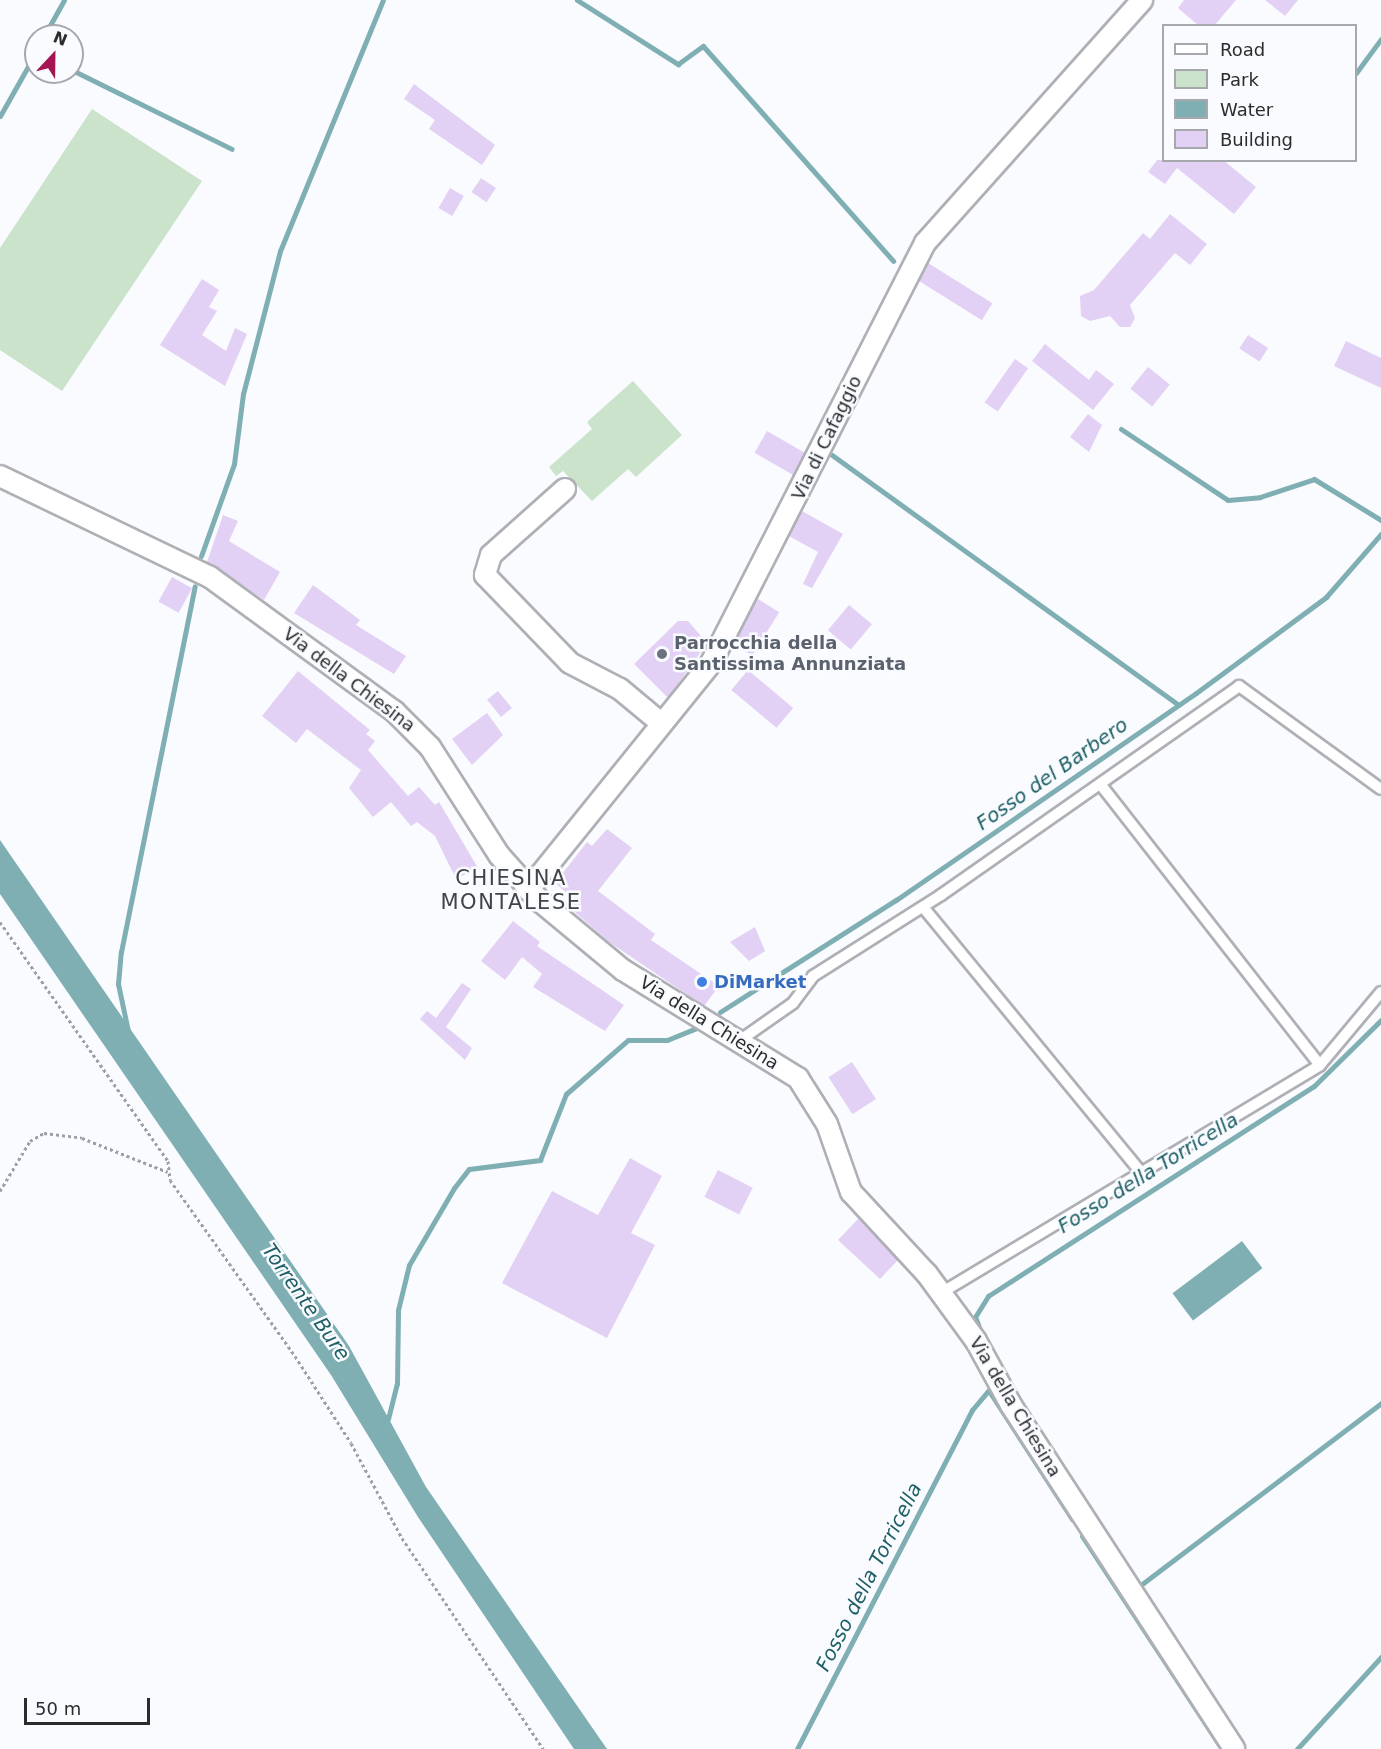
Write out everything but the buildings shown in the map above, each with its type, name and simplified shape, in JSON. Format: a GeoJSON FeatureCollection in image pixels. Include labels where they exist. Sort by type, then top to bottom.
{"type":"FeatureCollection","features":[{"type":"Feature","properties":{"kind":"street","name":"Via di Cafaggio"},"geometry":{"type":"LineString","coordinates":[[528,890],[715,657],[925,243],[1142,0]]}},
{"type":"Feature","properties":{"kind":"street","name":"Via della Chiesina"},"geometry":{"type":"LineString","coordinates":[[0,476],[210,578],[394,711],[430,747],[528,890],[623,970],[798,1078],[827,1124],[851,1192],[941,1293],[1234,1749]]}},
{"type":"Feature","properties":{"kind":"street"},"geometry":{"type":"LineString","coordinates":[[565,489],[494,551],[484,564],[485,575],[570,663],[620,689],[661,723]]}},
{"type":"Feature","properties":{"kind":"lane"},"geometry":{"type":"LineString","coordinates":[[739,1041],[793,1003],[813,976],[922,906],[1101,785],[1239,686],[1381,789]]}},
{"type":"Feature","properties":{"kind":"lane"},"geometry":{"type":"LineString","coordinates":[[1101,785],[1320,1065]]}},
{"type":"Feature","properties":{"kind":"lane"},"geometry":{"type":"LineString","coordinates":[[922,906],[1141,1172]]}},
{"type":"Feature","properties":{"kind":"lane"},"geometry":{"type":"LineString","coordinates":[[941,1293],[1320,1065],[1381,992]]}},
{"type":"Feature","properties":{"kind":"path"},"geometry":{"type":"LineString","coordinates":[[0,922],[168,1161],[168,1172]]}},
{"type":"Feature","properties":{"kind":"path"},"geometry":{"type":"LineString","coordinates":[[0,1191],[30,1141],[44,1133],[82,1138],[168,1172],[302,1366],[402,1538],[543,1749]]}},
{"type":"Feature","properties":{"kind":"green space"},"geometry":{"type":"Polygon","coordinates":[[[92,109],[202,181],[62,391],[0,350],[0,248],[92,109]]]}},
{"type":"Feature","properties":{"kind":"green space"},"geometry":{"type":"Polygon","coordinates":[[[633,381],[682,435],[636,477],[628,469],[592,501],[563,471],[556,476],[549,467],[592,429],[587,422],[633,381]]]}},
{"type":"Feature","properties":{"kind":"water","name":"Torrente Bure"},"geometry":{"type":"Polygon","coordinates":[[[0,840],[349,1346],[426,1487],[607,1749],[574,1749],[418,1517],[331,1375],[0,894],[0,840]]]}},
{"type":"Feature","properties":{"kind":"water"},"geometry":{"type":"Polygon","coordinates":[[[1242,1241],[1262,1268],[1193,1321],[1173,1293],[1242,1241]]]}},
{"type":"Feature","properties":{"kind":"waterway"},"geometry":{"type":"LineString","coordinates":[[51,24],[64,0]]}},
{"type":"Feature","properties":{"kind":"waterway"},"geometry":{"type":"LineString","coordinates":[[201,556],[234,464],[243,394],[280,251],[383,0]]}},
{"type":"Feature","properties":{"kind":"waterway"},"geometry":{"type":"LineString","coordinates":[[577,0],[678,64],[703,46],[893,261]]}},
{"type":"Feature","properties":{"kind":"waterway"},"geometry":{"type":"LineString","coordinates":[[1357,72],[1381,39]]}},
{"type":"Feature","properties":{"kind":"waterway"},"geometry":{"type":"LineString","coordinates":[[0,116],[24,73]]}},
{"type":"Feature","properties":{"kind":"waterway"},"geometry":{"type":"LineString","coordinates":[[84,76],[232,149]]}},
{"type":"Feature","properties":{"kind":"waterway"},"geometry":{"type":"LineString","coordinates":[[1121,429],[1228,500],[1260,497],[1314,479],[1381,520]]}},
{"type":"Feature","properties":{"kind":"waterway"},"geometry":{"type":"LineString","coordinates":[[832,455],[1178,705]]}},
{"type":"Feature","properties":{"kind":"waterway","name":"Fosso del Barbero"},"geometry":{"type":"LineString","coordinates":[[720,1012],[896,900],[1196,693],[1326,597],[1381,534]]}},
{"type":"Feature","properties":{"kind":"waterway"},"geometry":{"type":"LineString","coordinates":[[128,1031],[118,984],[121,952],[195,586]]}},
{"type":"Feature","properties":{"kind":"waterway","name":"Fosso della Torricella"},"geometry":{"type":"LineString","coordinates":[[982,1335],[975,1317],[988,1296],[1314,1086],[1381,1020]]}},
{"type":"Feature","properties":{"kind":"waterway","name":"Fosso del Barbero"},"geometry":{"type":"LineString","coordinates":[[388,1419],[397,1384],[398,1310],[409,1265],[454,1188],[469,1169],[540,1160],[566,1094],[628,1040],[667,1040],[700,1027]]}},
{"type":"Feature","properties":{"kind":"waterway","name":"Fosso della Torricella"},"geometry":{"type":"LineString","coordinates":[[797,1749],[972,1410],[989,1390]]}},
{"type":"Feature","properties":{"kind":"waterway"},"geometry":{"type":"LineString","coordinates":[[989,1391],[1072,1519]]}},
{"type":"Feature","properties":{"kind":"waterway"},"geometry":{"type":"LineString","coordinates":[[1142,1584],[1381,1403]]}},
{"type":"Feature","properties":{"kind":"waterway"},"geometry":{"type":"LineString","coordinates":[[1082,1536],[1222,1749]]}},
{"type":"Feature","properties":{"kind":"waterway"},"geometry":{"type":"LineString","coordinates":[[1297,1749],[1381,1657]]}},
{"type":"Feature","properties":{"kind":"place","name":"Parrocchia della Santissima Annunziata"},"geometry":{"type":"Point","coordinates":[662,654]}},
{"type":"Feature","properties":{"kind":"place","name":"DiMarket"},"geometry":{"type":"Point","coordinates":[702,982]}},
{"type":"Feature","properties":{"kind":"district","name":"CHIESINA MONTALESE"},"geometry":{"type":"Point","coordinates":[511,890]}}]}
